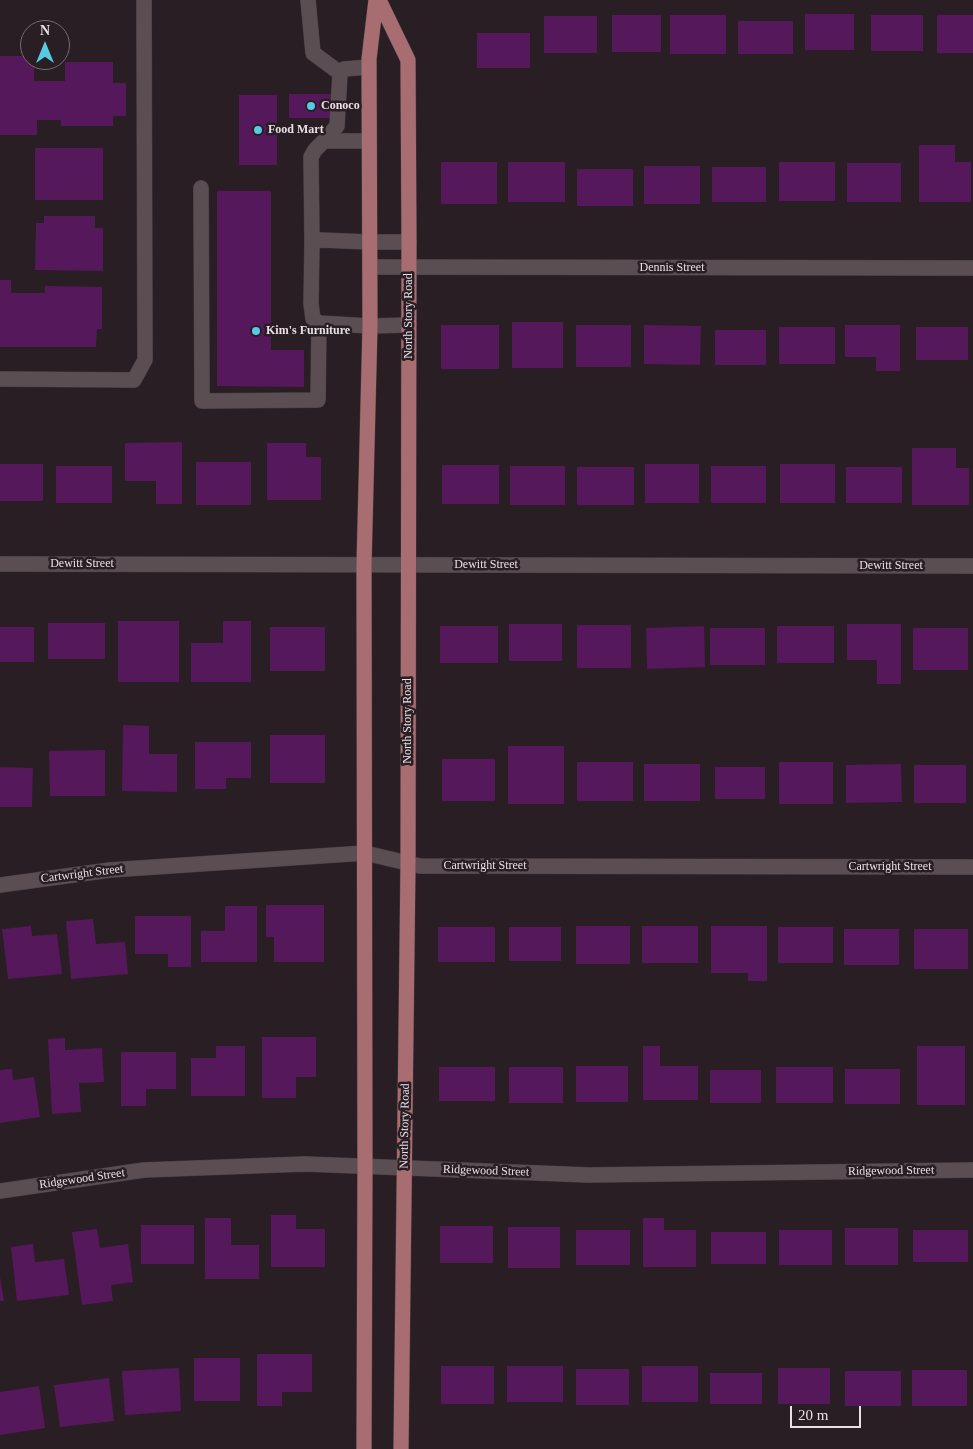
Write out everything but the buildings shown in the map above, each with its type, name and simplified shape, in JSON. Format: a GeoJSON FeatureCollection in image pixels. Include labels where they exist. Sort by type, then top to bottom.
{"type":"FeatureCollection","features":[{"type":"Feature","properties":{"kind":"main road","name":"North Story Road"},"geometry":{"type":"LineString","coordinates":[[364,1449],[366,1167],[364,565],[370,326],[369,67],[377,0]]}},
{"type":"Feature","properties":{"kind":"main road","name":"North Story Road"},"geometry":{"type":"LineString","coordinates":[[377,0],[408,60],[408,864],[400,1449]]}},
{"type":"Feature","properties":{"kind":"street"},"geometry":{"type":"LineString","coordinates":[[0,379],[134,380],[145,360],[144,0]]}},
{"type":"Feature","properties":{"kind":"street"},"geometry":{"type":"LineString","coordinates":[[308,0],[313,53],[340,73]]}},
{"type":"Feature","properties":{"kind":"street"},"geometry":{"type":"LineString","coordinates":[[369,67],[344,69],[340,73],[337,126],[311,157],[311,304],[313,319],[319,323],[370,326],[409,325]]}},
{"type":"Feature","properties":{"kind":"street"},"geometry":{"type":"LineString","coordinates":[[324,141],[369,141]]}},
{"type":"Feature","properties":{"kind":"street"},"geometry":{"type":"LineString","coordinates":[[202,188],[202,401],[318,400],[319,323]]}},
{"type":"Feature","properties":{"kind":"street"},"geometry":{"type":"LineString","coordinates":[[312,243],[320,240],[409,242]]}},
{"type":"Feature","properties":{"kind":"street","name":"Dennis Street"},"geometry":{"type":"LineString","coordinates":[[370,267],[973,268]]}},
{"type":"Feature","properties":{"kind":"street","name":"Dewitt Street"},"geometry":{"type":"LineString","coordinates":[[0,564],[973,566]]}},
{"type":"Feature","properties":{"kind":"street","name":"Cartwright Street"},"geometry":{"type":"LineString","coordinates":[[0,885],[110,870],[365,852],[420,866],[973,867]]}},
{"type":"Feature","properties":{"kind":"street","name":"Ridgewood Street"},"geometry":{"type":"LineString","coordinates":[[0,1191],[144,1170],[305,1164],[589,1175],[973,1170]]}},
{"type":"Feature","properties":{"kind":"place","name":"Conoco"},"geometry":{"type":"Point","coordinates":[311,106]}},
{"type":"Feature","properties":{"kind":"place","name":"Food Mart"},"geometry":{"type":"Point","coordinates":[258,130]}},
{"type":"Feature","properties":{"kind":"place","name":"Kim's Furniture"},"geometry":{"type":"Point","coordinates":[256,331]}}]}
